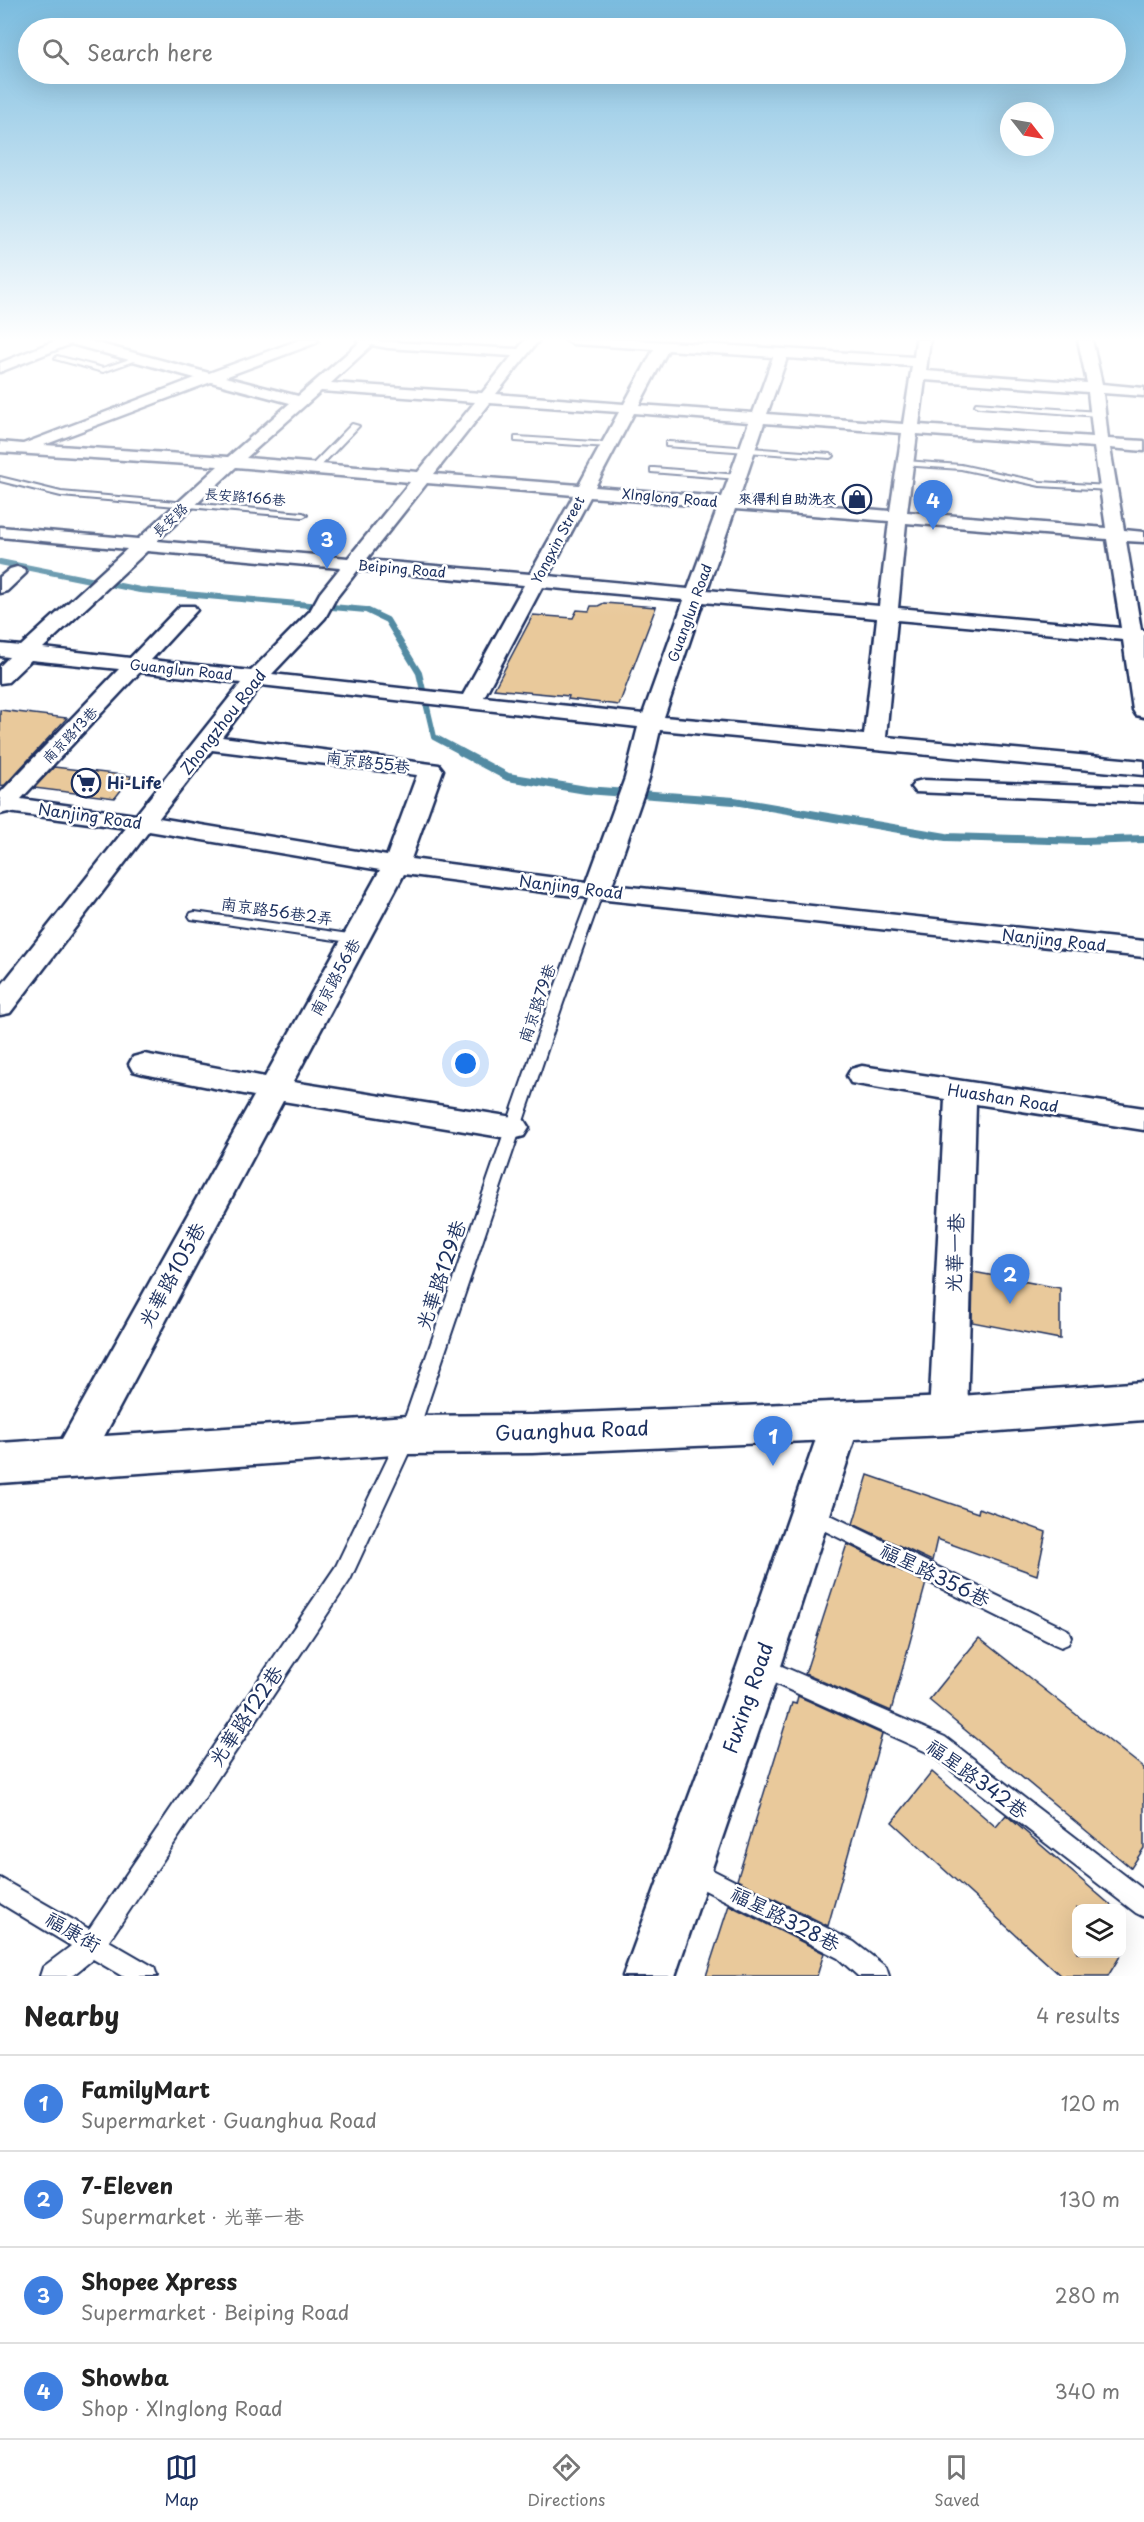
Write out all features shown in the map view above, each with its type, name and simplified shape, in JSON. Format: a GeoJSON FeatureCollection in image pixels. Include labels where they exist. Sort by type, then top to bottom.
{"type":"FeatureCollection","features":[{"type":"Feature","properties":{"kind":"street"},"geometry":{"type":"LineString","coordinates":[[0,456],[63,432]]}},
{"type":"Feature","properties":{"kind":"street","name":"長安路"},"geometry":{"type":"LineString","coordinates":[[0,676],[87,594],[267,432]]}},
{"type":"Feature","properties":{"kind":"street","name":"Zhongzhou Road"},"geometry":{"type":"LineString","coordinates":[[0,1006],[256,678],[322,605],[460,432]]}},
{"type":"Feature","properties":{"kind":"street","name":"Yongxin Street"},"geometry":{"type":"LineString","coordinates":[[464,701],[535,581],[616,432]]}},
{"type":"Feature","properties":{"kind":"street","name":"Guanglun Road"},"geometry":{"type":"LineString","coordinates":[[597,891],[637,778],[651,722],[753,432]]}},
{"type":"Feature","properties":{"kind":"street"},"geometry":{"type":"LineString","coordinates":[[874,743],[909,432]]}},
{"type":"Feature","properties":{"kind":"street"},"geometry":{"type":"LineString","coordinates":[[953,432],[1144,446]]}},
{"type":"Feature","properties":{"kind":"street"},"geometry":{"type":"LineString","coordinates":[[1100,432],[1116,534],[1138,636],[1144,711]]}},
{"type":"Feature","properties":{"kind":"street","name":"XInglong Road"},"geometry":{"type":"LineString","coordinates":[[0,447],[314,468],[1144,537]]}},
{"type":"Feature","properties":{"kind":"street","name":"Beiping Road"},"geometry":{"type":"LineString","coordinates":[[0,532],[1138,636]]}},
{"type":"Feature","properties":{"kind":"street"},"geometry":{"type":"LineString","coordinates":[[0,587],[17,573]]}},
{"type":"Feature","properties":{"kind":"street","name":"南京路13巷"},"geometry":{"type":"LineString","coordinates":[[1,805],[187,610]]}},
{"type":"Feature","properties":{"kind":"street","name":"Guanglun Road"},"geometry":{"type":"LineString","coordinates":[[0,650],[464,701]]}},
{"type":"Feature","properties":{"kind":"street"},"geometry":{"type":"LineString","coordinates":[[464,701],[651,722],[1144,768]]}},
{"type":"Feature","properties":{"kind":"street","name":"南京路55巷"},"geometry":{"type":"LineString","coordinates":[[206,741],[431,770],[396,865]]}},
{"type":"Feature","properties":{"kind":"street"},"geometry":{"type":"LineString","coordinates":[[923,787],[1144,795]]}},
{"type":"Feature","properties":{"kind":"street","name":"Nanjing Road"},"geometry":{"type":"LineString","coordinates":[[1,805],[144,823],[396,865],[597,891],[1144,950]]}},
{"type":"Feature","properties":{"kind":"street","name":"南京路56巷"},"geometry":{"type":"LineString","coordinates":[[273,1089],[396,865]]}},
{"type":"Feature","properties":{"kind":"street"},"geometry":{"type":"LineString","coordinates":[[144,1064],[273,1089],[513,1128]]}},
{"type":"Feature","properties":{"kind":"street","name":"Huashan Road"},"geometry":{"type":"LineString","coordinates":[[862,1076],[1144,1119]]}},
{"type":"Feature","properties":{"kind":"street","name":"光華路105巷"},"geometry":{"type":"LineString","coordinates":[[71,1460],[273,1089]]}},
{"type":"Feature","properties":{"kind":"street","name":"光華一巷"},"geometry":{"type":"LineString","coordinates":[[948,1416],[961,1091]]}},
{"type":"Feature","properties":{"kind":"street","name":"Guanghua Road"},"geometry":{"type":"LineString","coordinates":[[0,1463],[71,1460],[408,1435],[532,1434],[948,1416],[1144,1401]]}},
{"type":"Feature","properties":{"kind":"street","name":"Fuxing Road"},"geometry":{"type":"LineString","coordinates":[[649,1976],[759,1666],[842,1419]]}},
{"type":"Feature","properties":{"kind":"lane"},"geometry":{"type":"LineString","coordinates":[[314,468],[349,432]]}},
{"type":"Feature","properties":{"kind":"lane"},"geometry":{"type":"LineString","coordinates":[[518,439],[609,445]]}},
{"type":"Feature","properties":{"kind":"lane"},"geometry":{"type":"LineString","coordinates":[[669,444],[830,456]]}},
{"type":"Feature","properties":{"kind":"lane"},"geometry":{"type":"LineString","coordinates":[[905,463],[961,467],[1040,484],[1109,488]]}},
{"type":"Feature","properties":{"kind":"lane"},"geometry":{"type":"LineString","coordinates":[[654,470],[738,477]]}},
{"type":"Feature","properties":{"kind":"lane","name":"長安路166巷"},"geometry":{"type":"LineString","coordinates":[[0,479],[61,494],[303,515]]}},
{"type":"Feature","properties":{"kind":"lane","name":"南京路79巷"},"geometry":{"type":"LineString","coordinates":[[513,1128],[597,891]]}},
{"type":"Feature","properties":{"kind":"lane","name":"南京路56巷2弄"},"geometry":{"type":"LineString","coordinates":[[195,916],[356,939]]}},
{"type":"Feature","properties":{"kind":"lane","name":"光華路129巷"},"geometry":{"type":"LineString","coordinates":[[408,1435],[513,1128]]}},
{"type":"Feature","properties":{"kind":"lane","name":"光華路122巷"},"geometry":{"type":"LineString","coordinates":[[52,1976],[93,1944],[343,1573],[408,1435]]}},
{"type":"Feature","properties":{"kind":"lane","name":"福星路356巷"},"geometry":{"type":"LineString","coordinates":[[809,1513],[1061,1637]]}},
{"type":"Feature","properties":{"kind":"lane","name":"福星路342巷"},"geometry":{"type":"LineString","coordinates":[[759,1666],[937,1745],[1144,1905]]}},
{"type":"Feature","properties":{"kind":"lane","name":"福星路328巷"},"geometry":{"type":"LineString","coordinates":[[688,1870],[846,1950],[877,1976]]}},
{"type":"Feature","properties":{"kind":"lane","name":"福康街"},"geometry":{"type":"LineString","coordinates":[[0,1890],[145,1976]]}},
{"type":"Feature","properties":{"kind":"building"},"geometry":{"type":"Polygon","coordinates":[[[604,603],[656,607],[619,705],[568,699],[569,696],[494,689],[533,615],[573,618],[577,610],[589,611],[591,606],[604,603]]]}},
{"type":"Feature","properties":{"kind":"building"},"geometry":{"type":"Polygon","coordinates":[[[0,710],[67,718],[5,785],[0,786],[0,710]]]}},
{"type":"Feature","properties":{"kind":"building","name":"Hi-Life"},"geometry":{"type":"Polygon","coordinates":[[[54,767],[132,776],[115,798],[34,788],[54,767]]]}},
{"type":"Feature","properties":{"kind":"building"},"geometry":{"type":"Polygon","coordinates":[[[973,1272],[1060,1288],[1060,1339],[972,1322],[973,1272]]]}},
{"type":"Feature","properties":{"kind":"building"},"geometry":{"type":"Polygon","coordinates":[[[868,1475],[978,1513],[979,1508],[1046,1532],[1037,1575],[937,1539],[932,1561],[853,1524],[868,1475]]]}},
{"type":"Feature","properties":{"kind":"building"},"geometry":{"type":"Polygon","coordinates":[[[847,1544],[926,1583],[891,1711],[805,1674],[847,1544]]]}},
{"type":"Feature","properties":{"kind":"building"},"geometry":{"type":"Polygon","coordinates":[[[979,1638],[1144,1768],[1144,1848],[1131,1868],[929,1700],[979,1638]]]}},
{"type":"Feature","properties":{"kind":"building"},"geometry":{"type":"Polygon","coordinates":[[[798,1696],[882,1734],[828,1926],[737,1880],[792,1703],[796,1704],[798,1696]]]}},
{"type":"Feature","properties":{"kind":"building"},"geometry":{"type":"Polygon","coordinates":[[[932,1772],[996,1827],[1006,1815],[1109,1904],[1072,1904],[1072,1958],[1119,1958],[1108,1976],[1061,1976],[892,1822],[932,1772]]]}},
{"type":"Feature","properties":{"kind":"building"},"geometry":{"type":"Polygon","coordinates":[[[729,1905],[824,1953],[817,1976],[706,1976],[729,1905]]]}},
{"type":"Feature","properties":{"kind":"waterway"},"geometry":{"type":"LineString","coordinates":[[0,562],[140,590],[366,610],[387,620],[419,673],[434,737],[464,753]]}},
{"type":"Feature","properties":{"kind":"waterway"},"geometry":{"type":"LineString","coordinates":[[461,752],[508,777],[586,790],[734,801],[946,837],[1083,841],[1144,839]]}},
{"type":"Feature","properties":{"kind":"place","name":"來得利自助洗衣"},"geometry":{"type":"Point","coordinates":[857,499]}},
{"type":"Feature","properties":{"kind":"place","name":"Showba"},"geometry":{"type":"Point","coordinates":[933,530]}},
{"type":"Feature","properties":{"kind":"place","name":"Shopee Xpress"},"geometry":{"type":"Point","coordinates":[327,569]}},
{"type":"Feature","properties":{"kind":"place","name":"Hi-Life"},"geometry":{"type":"Point","coordinates":[86,783]}},
{"type":"Feature","properties":{"kind":"place","name":"7-Eleven"},"geometry":{"type":"Point","coordinates":[1010,1304]}},
{"type":"Feature","properties":{"kind":"place","name":"FamilyMart"},"geometry":{"type":"Point","coordinates":[773,1466]}}]}
